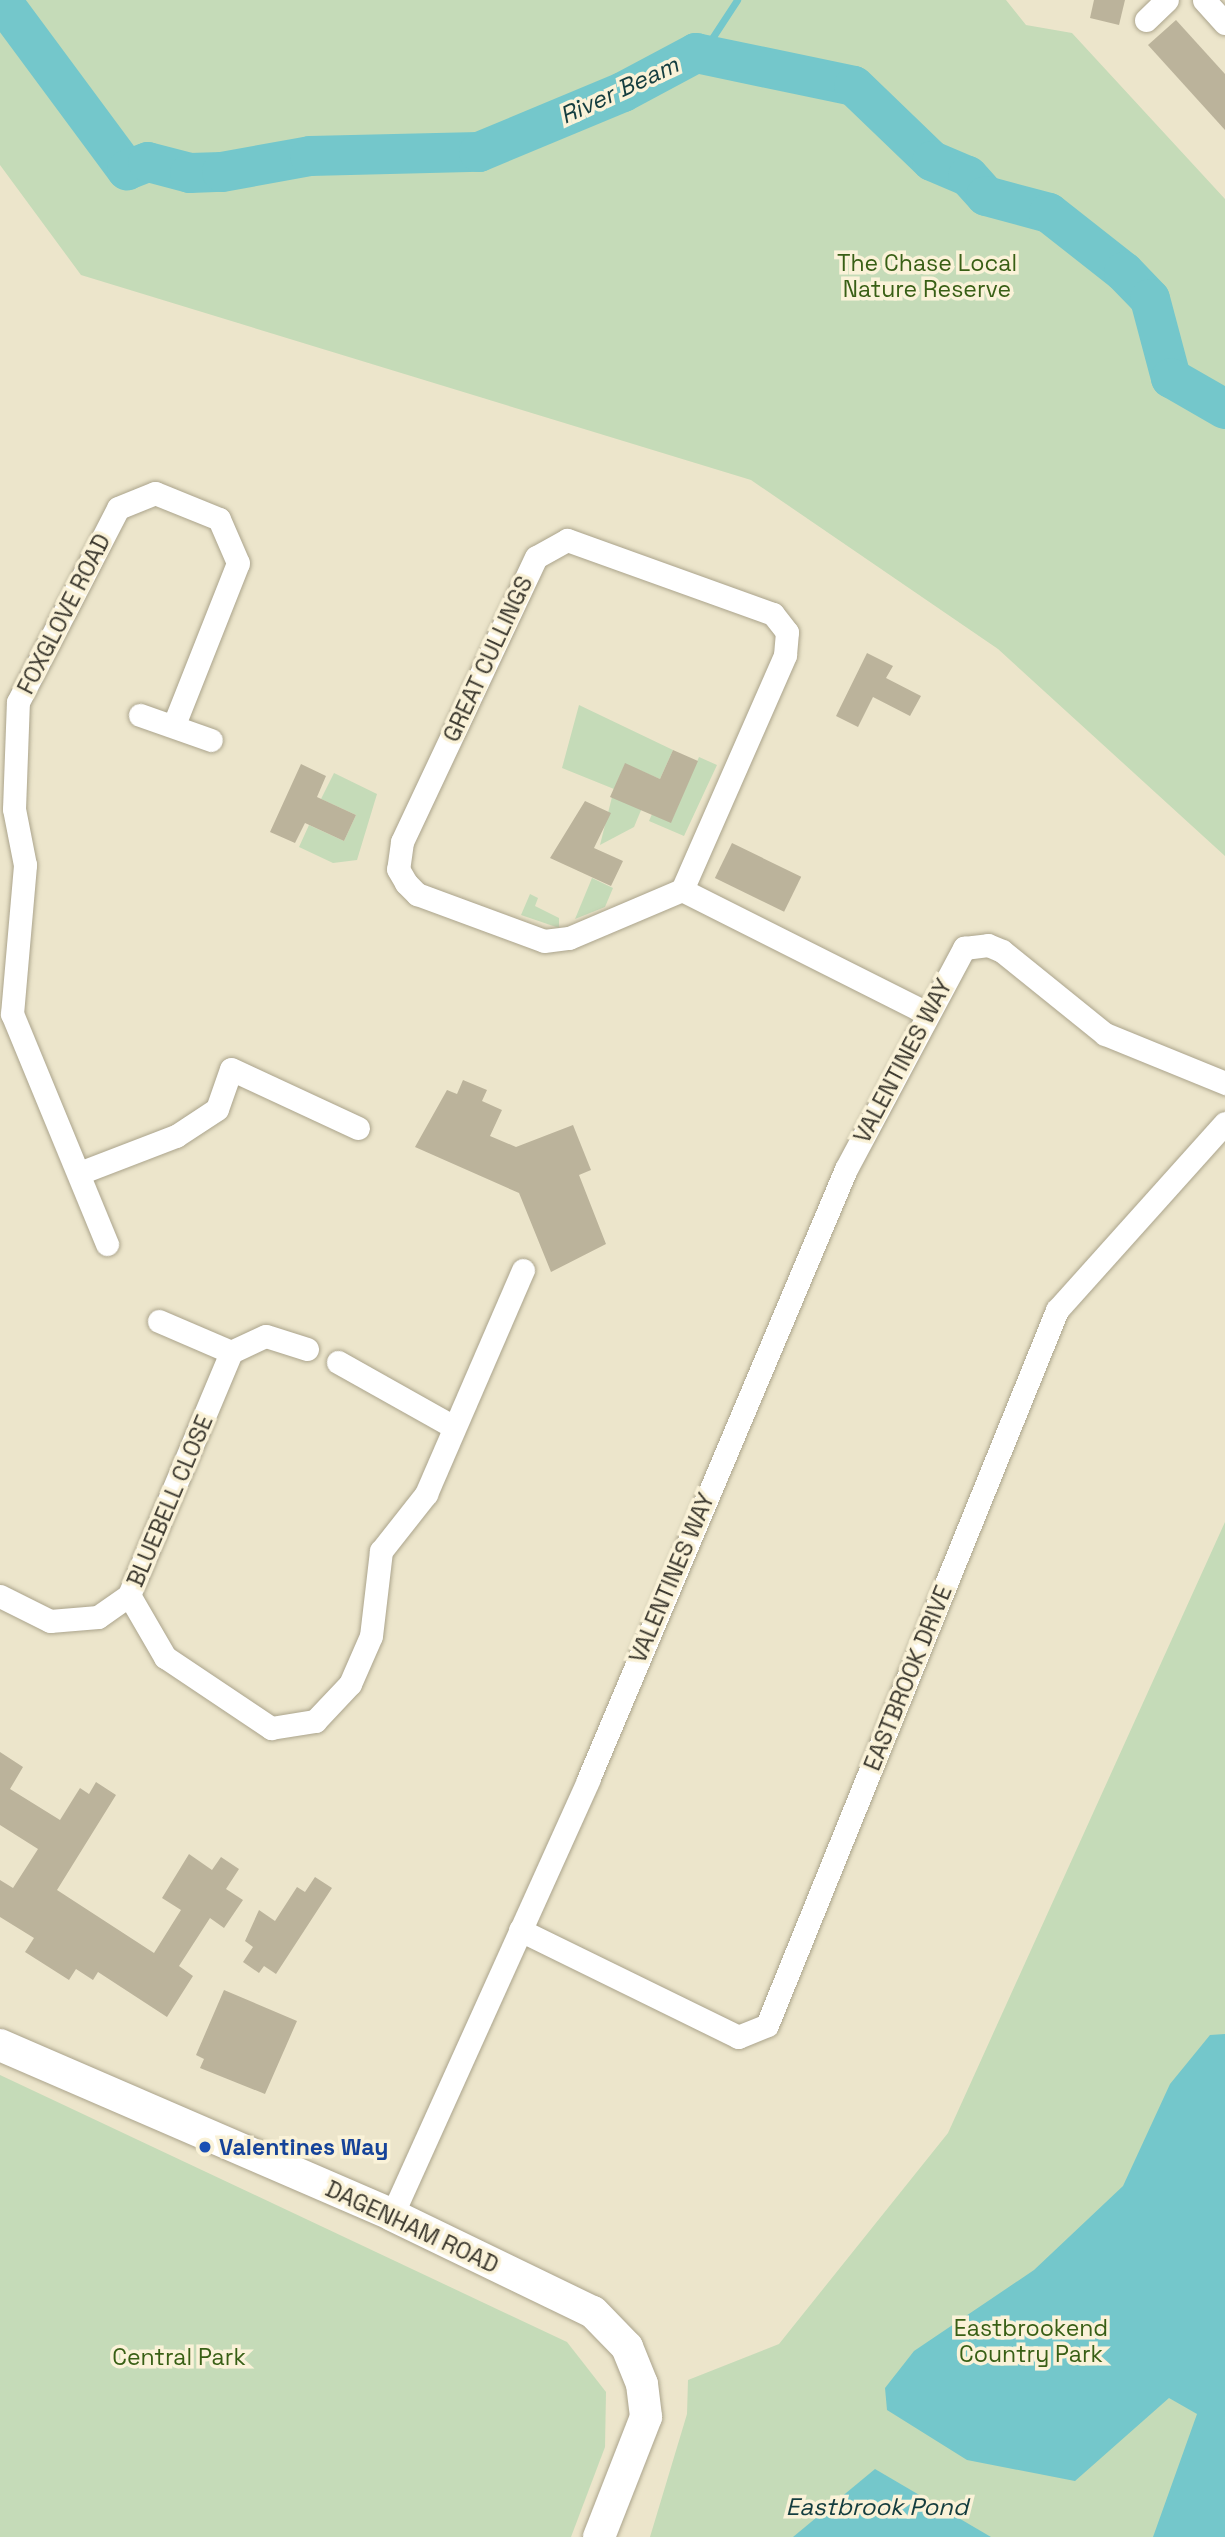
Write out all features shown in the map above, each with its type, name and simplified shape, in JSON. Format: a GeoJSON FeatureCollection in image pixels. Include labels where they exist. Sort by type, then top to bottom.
{"type":"FeatureCollection","features":[{"type":"Feature","properties":{"kind":"street"},"geometry":{"type":"LineString","coordinates":[[1146,20],[1167,0]]}},
{"type":"Feature","properties":{"kind":"street"},"geometry":{"type":"LineString","coordinates":[[1204,0],[1225,23]]}},
{"type":"Feature","properties":{"kind":"street","name":"FOXGLOVE ROAD"},"geometry":{"type":"LineString","coordinates":[[107,1244],[82,1172],[12,1014],[6,966],[25,865],[14,810],[18,702],[118,508],[155,494],[219,519],[238,563],[174,725]]}},
{"type":"Feature","properties":{"kind":"street","name":"GREAT CULLINGS"},"geometry":{"type":"LineString","coordinates":[[567,540],[773,614],[787,632],[786,655],[682,890],[569,938],[544,941],[418,894],[398,869],[402,842],[536,557],[567,540]]}},
{"type":"Feature","properties":{"kind":"street"},"geometry":{"type":"LineString","coordinates":[[139,715],[211,740]]}},
{"type":"Feature","properties":{"kind":"street"},"geometry":{"type":"LineString","coordinates":[[682,890],[927,1013]]}},
{"type":"Feature","properties":{"kind":"street","name":"VALENTINES WAY"},"geometry":{"type":"LineString","coordinates":[[392,2215],[520,1930],[846,1169],[964,948],[988,945],[1002,951],[1105,1034],[1225,1083]]}},
{"type":"Feature","properties":{"kind":"street"},"geometry":{"type":"LineString","coordinates":[[82,1172],[176,1136],[217,1109],[231,1069],[358,1128]]}},
{"type":"Feature","properties":{"kind":"street","name":"EASTBROOK DRIVE"},"geometry":{"type":"LineString","coordinates":[[520,1930],[738,2037],[767,2025],[1057,1310],[1225,1123]]}},
{"type":"Feature","properties":{"kind":"street"},"geometry":{"type":"LineString","coordinates":[[129,1595],[165,1657],[271,1728],[315,1721],[350,1684],[371,1636],[381,1551],[426,1494],[452,1426],[523,1270]]}},
{"type":"Feature","properties":{"kind":"street"},"geometry":{"type":"LineString","coordinates":[[159,1321],[231,1352],[267,1336],[307,1349]]}},
{"type":"Feature","properties":{"kind":"street","name":"BLUEBELL CLOSE"},"geometry":{"type":"LineString","coordinates":[[0,1596],[50,1621],[98,1617],[129,1595],[231,1352]]}},
{"type":"Feature","properties":{"kind":"street"},"geometry":{"type":"LineString","coordinates":[[338,1362],[452,1426]]}},
{"type":"Feature","properties":{"kind":"street","name":"DAGENHAM ROAD"},"geometry":{"type":"LineString","coordinates":[[0,2045],[392,2215],[593,2312],[626,2347],[642,2384],[646,2417],[600,2537]]}},
{"type":"Feature","properties":{"kind":"green space","name":"The Chase Local Nature Reserve"},"geometry":{"type":"Polygon","coordinates":[[[0,0],[1006,0],[1026,25],[1072,33],[1225,199],[1225,856],[998,649],[751,480],[81,275],[0,165],[0,0]]]}},
{"type":"Feature","properties":{"kind":"green space"},"geometry":{"type":"Polygon","coordinates":[[[579,705],[673,750],[660,779],[625,764],[614,789],[562,768],[579,705]]]}},
{"type":"Feature","properties":{"kind":"green space"},"geometry":{"type":"Polygon","coordinates":[[[699,757],[717,765],[684,836],[649,821],[652,814],[671,822],[699,757]]]}},
{"type":"Feature","properties":{"kind":"green space"},"geometry":{"type":"Polygon","coordinates":[[[334,773],[377,794],[357,860],[333,863],[299,847],[309,825],[344,841],[356,815],[321,799],[334,773]]]}},
{"type":"Feature","properties":{"kind":"green space"},"geometry":{"type":"Polygon","coordinates":[[[614,789],[644,803],[634,827],[600,845],[614,789]]]}},
{"type":"Feature","properties":{"kind":"green space"},"geometry":{"type":"Polygon","coordinates":[[[592,878],[613,888],[605,907],[575,919],[592,878]]]}},
{"type":"Feature","properties":{"kind":"green space"},"geometry":{"type":"Polygon","coordinates":[[[530,894],[538,898],[535,906],[559,918],[559,928],[521,915],[530,894]]]}},
{"type":"Feature","properties":{"kind":"green space","name":"Eastbrookend Country Park"},"geometry":{"type":"Polygon","coordinates":[[[1225,1522],[1225,2537],[650,2537],[687,2414],[688,2380],[779,2344],[948,2133],[1225,1522]]]}},
{"type":"Feature","properties":{"kind":"green space","name":"Central Park"},"geometry":{"type":"Polygon","coordinates":[[[0,2075],[567,2342],[606,2392],[605,2447],[571,2537],[0,2537],[0,2075]]]}},
{"type":"Feature","properties":{"kind":"water"},"geometry":{"type":"Polygon","coordinates":[[[1225,2034],[1225,2537],[1153,2537],[1197,2414],[1169,2398],[1075,2481],[967,2460],[887,2410],[885,2388],[914,2351],[1034,2270],[1123,2186],[1170,2084],[1210,2035],[1225,2034]]]}},
{"type":"Feature","properties":{"kind":"water","name":"Eastbrook Pond"},"geometry":{"type":"Polygon","coordinates":[[[875,2469],[991,2537],[793,2537],[875,2469]]]}},
{"type":"Feature","properties":{"kind":"building"},"geometry":{"type":"Polygon","coordinates":[[[1094,0],[1125,0],[1119,25],[1090,18],[1094,0]]]}},
{"type":"Feature","properties":{"kind":"building"},"geometry":{"type":"Polygon","coordinates":[[[1176,20],[1225,74],[1225,130],[1148,45],[1176,20]]]}},
{"type":"Feature","properties":{"kind":"building"},"geometry":{"type":"Polygon","coordinates":[[[867,653],[893,666],[886,678],[921,696],[910,716],[873,697],[858,727],[836,716],[867,653]]]}},
{"type":"Feature","properties":{"kind":"building"},"geometry":{"type":"Polygon","coordinates":[[[673,750],[698,761],[671,823],[610,797],[625,763],[660,779],[673,750]]]}},
{"type":"Feature","properties":{"kind":"building"},"geometry":{"type":"Polygon","coordinates":[[[301,764],[326,776],[317,797],[356,815],[344,841],[305,823],[295,843],[270,832],[301,764]]]}},
{"type":"Feature","properties":{"kind":"building"},"geometry":{"type":"Polygon","coordinates":[[[585,801],[611,813],[594,848],[623,861],[611,886],[550,858],[585,801]]]}},
{"type":"Feature","properties":{"kind":"building"},"geometry":{"type":"Polygon","coordinates":[[[732,843],[801,877],[784,912],[715,878],[732,843]]]}},
{"type":"Feature","properties":{"kind":"building"},"geometry":{"type":"Polygon","coordinates":[[[463,1080],[487,1090],[482,1101],[502,1110],[490,1136],[516,1147],[573,1125],[591,1170],[579,1175],[606,1244],[551,1272],[519,1193],[415,1147],[447,1090],[457,1094],[463,1080]]]}},
{"type":"Feature","properties":{"kind":"building"},"geometry":{"type":"Polygon","coordinates":[[[0,1752],[23,1767],[10,1789],[60,1820],[80,1788],[89,1794],[96,1782],[116,1795],[57,1890],[154,1953],[181,1910],[162,1898],[189,1854],[212,1870],[221,1857],[239,1869],[226,1889],[243,1900],[224,1928],[210,1918],[179,1966],[193,1976],[167,2017],[98,1972],[93,1980],[76,1969],[69,1980],[25,1952],[34,1938],[0,1917],[0,1880],[13,1888],[38,1849],[0,1825],[0,1752]]]}},
{"type":"Feature","properties":{"kind":"building"},"geometry":{"type":"Polygon","coordinates":[[[315,1877],[332,1888],[276,1974],[264,1966],[259,1973],[243,1962],[253,1947],[245,1941],[259,1910],[275,1921],[297,1887],[305,1892],[315,1877]]]}},
{"type":"Feature","properties":{"kind":"building"},"geometry":{"type":"Polygon","coordinates":[[[224,1990],[297,2021],[265,2094],[200,2068],[204,2059],[196,2055],[224,1990]]]}},
{"type":"Feature","properties":{"kind":"waterway","name":"River Beam"},"geometry":{"type":"LineString","coordinates":[[1,0],[127,170],[148,162],[190,173],[222,172],[310,156],[479,152],[623,92],[696,53],[854,86],[932,161],[968,176],[986,196],[1049,213],[1124,272],[1150,299],[1171,378],[1225,409]]}},
{"type":"Feature","properties":{"kind":"waterway"},"geometry":{"type":"LineString","coordinates":[[701,55],[737,0]]}},
{"type":"Feature","properties":{"kind":"place","name":"Valentines Way"},"geometry":{"type":"Point","coordinates":[205,2147]}}]}
